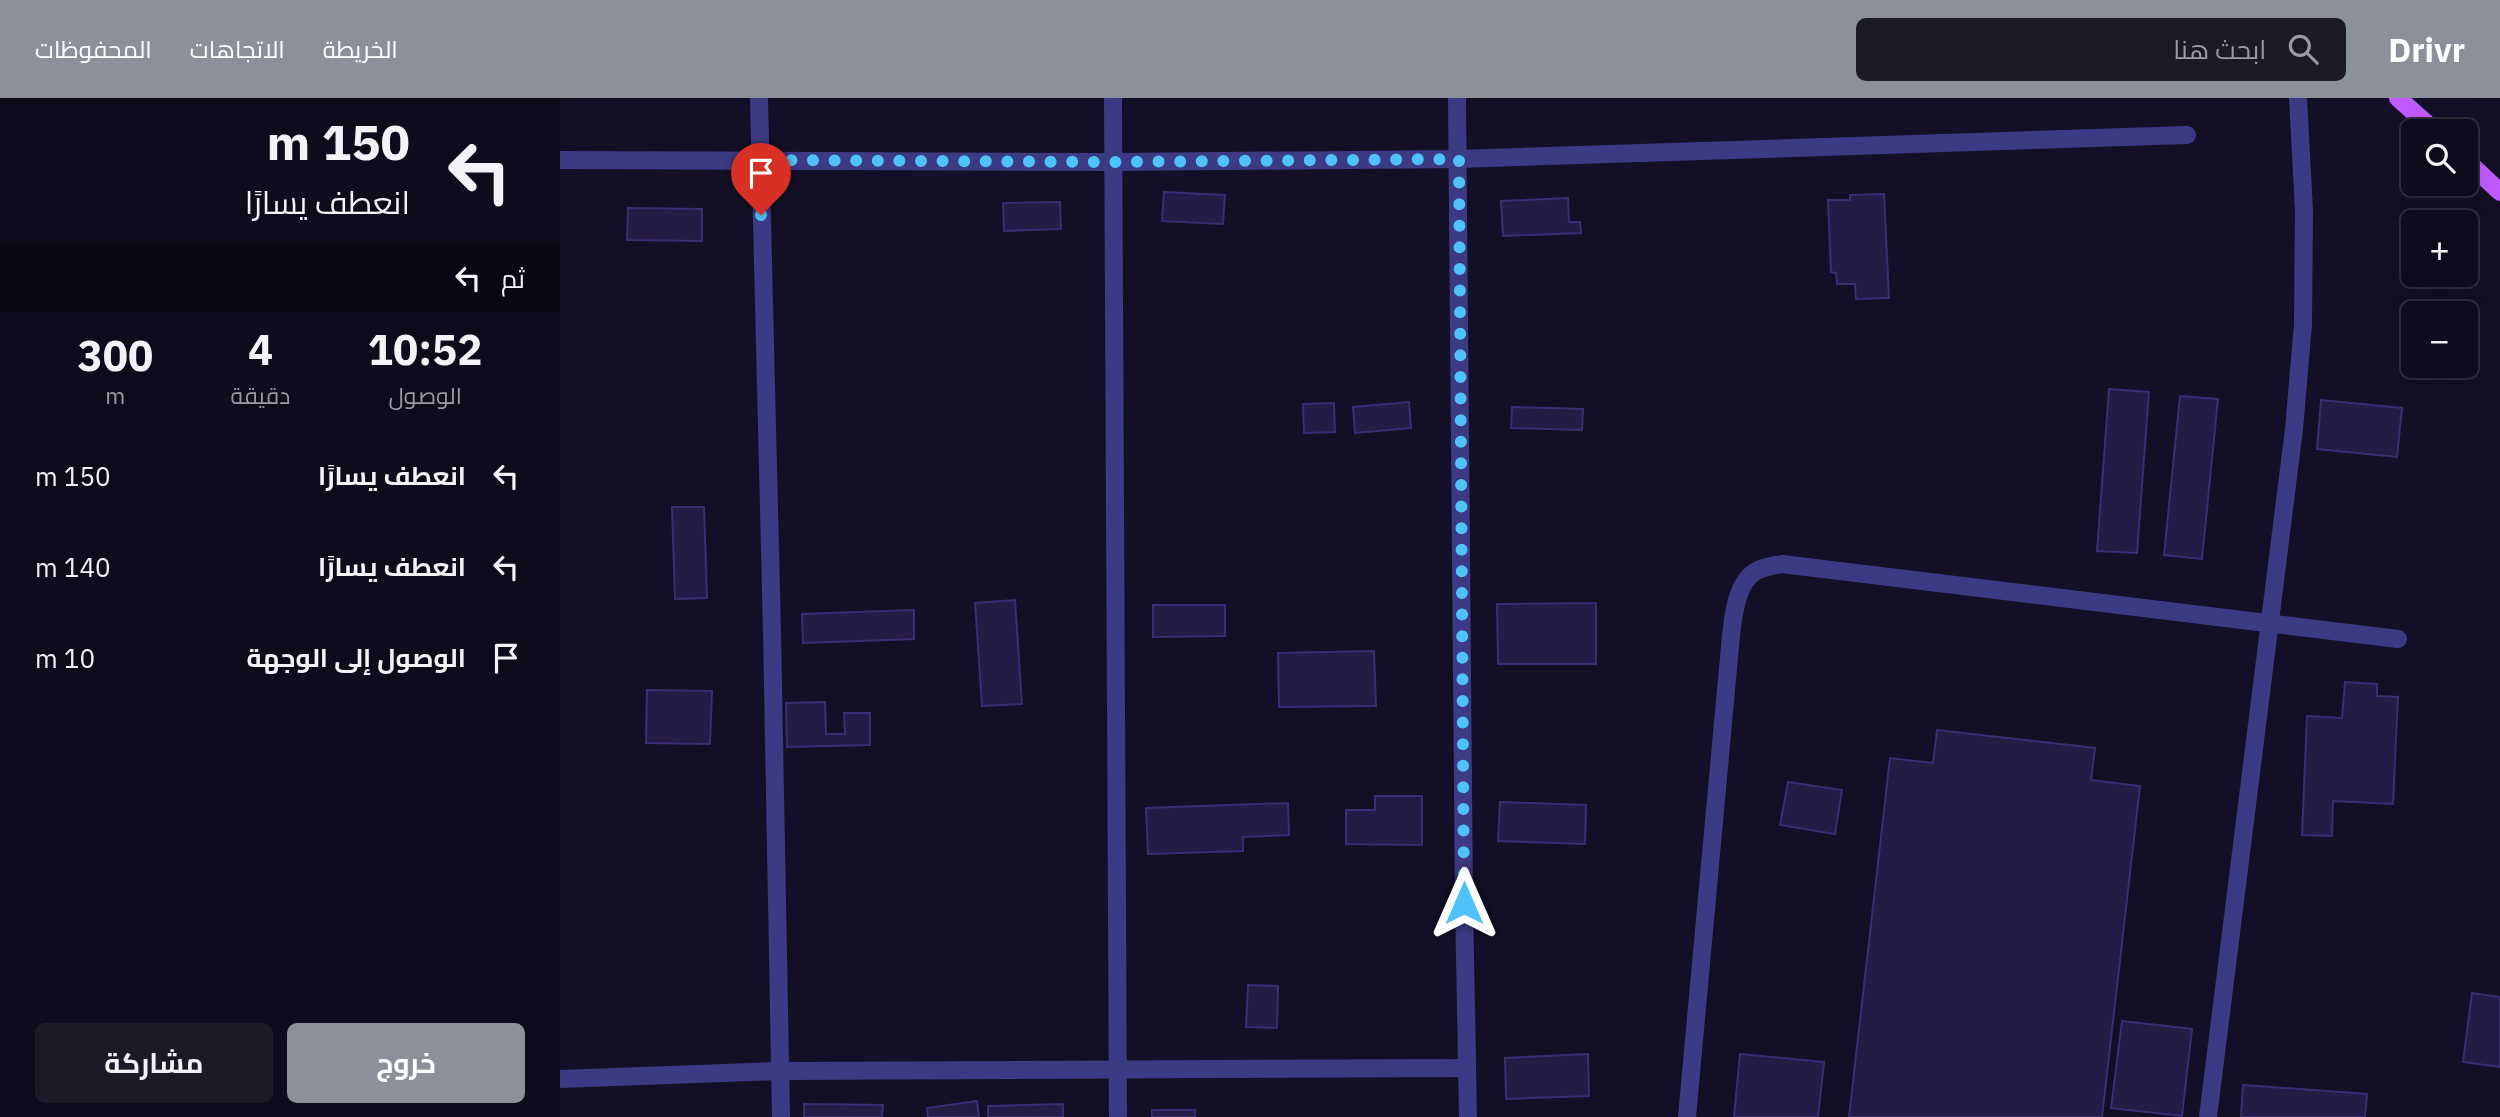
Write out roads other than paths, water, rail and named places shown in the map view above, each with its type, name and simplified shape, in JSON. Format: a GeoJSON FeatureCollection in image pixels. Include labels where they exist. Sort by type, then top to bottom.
{"type":"FeatureCollection","features":[{"type":"Feature","properties":{"kind":"main road"},"geometry":{"type":"LineString","coordinates":[[2399,98],[2422,119]]}},
{"type":"Feature","properties":{"kind":"main road"},"geometry":{"type":"LineString","coordinates":[[2478,171],[2500,192]]}},
{"type":"Feature","properties":{"kind":"street"},"geometry":{"type":"LineString","coordinates":[[759,98],[781,1117]]}},
{"type":"Feature","properties":{"kind":"street"},"geometry":{"type":"LineString","coordinates":[[1113,98],[1118,1117]]}},
{"type":"Feature","properties":{"kind":"street"},"geometry":{"type":"LineString","coordinates":[[1457,98],[1468,1117]]}},
{"type":"Feature","properties":{"kind":"street"},"geometry":{"type":"LineString","coordinates":[[2208,1117],[2294,429],[2302,324],[2304,211],[2298,98]]}},
{"type":"Feature","properties":{"kind":"street"},"geometry":{"type":"LineString","coordinates":[[560,160],[1113,162],[1459,159],[2187,135]]}},
{"type":"Feature","properties":{"kind":"street"},"geometry":{"type":"LineString","coordinates":[[1687,1117],[1728,668],[1736,603],[1742,586],[1750,575],[1763,568],[1783,564],[2398,639]]}},
{"type":"Feature","properties":{"kind":"street"},"geometry":{"type":"LineString","coordinates":[[560,1079],[779,1071],[1467,1068]]}}]}
